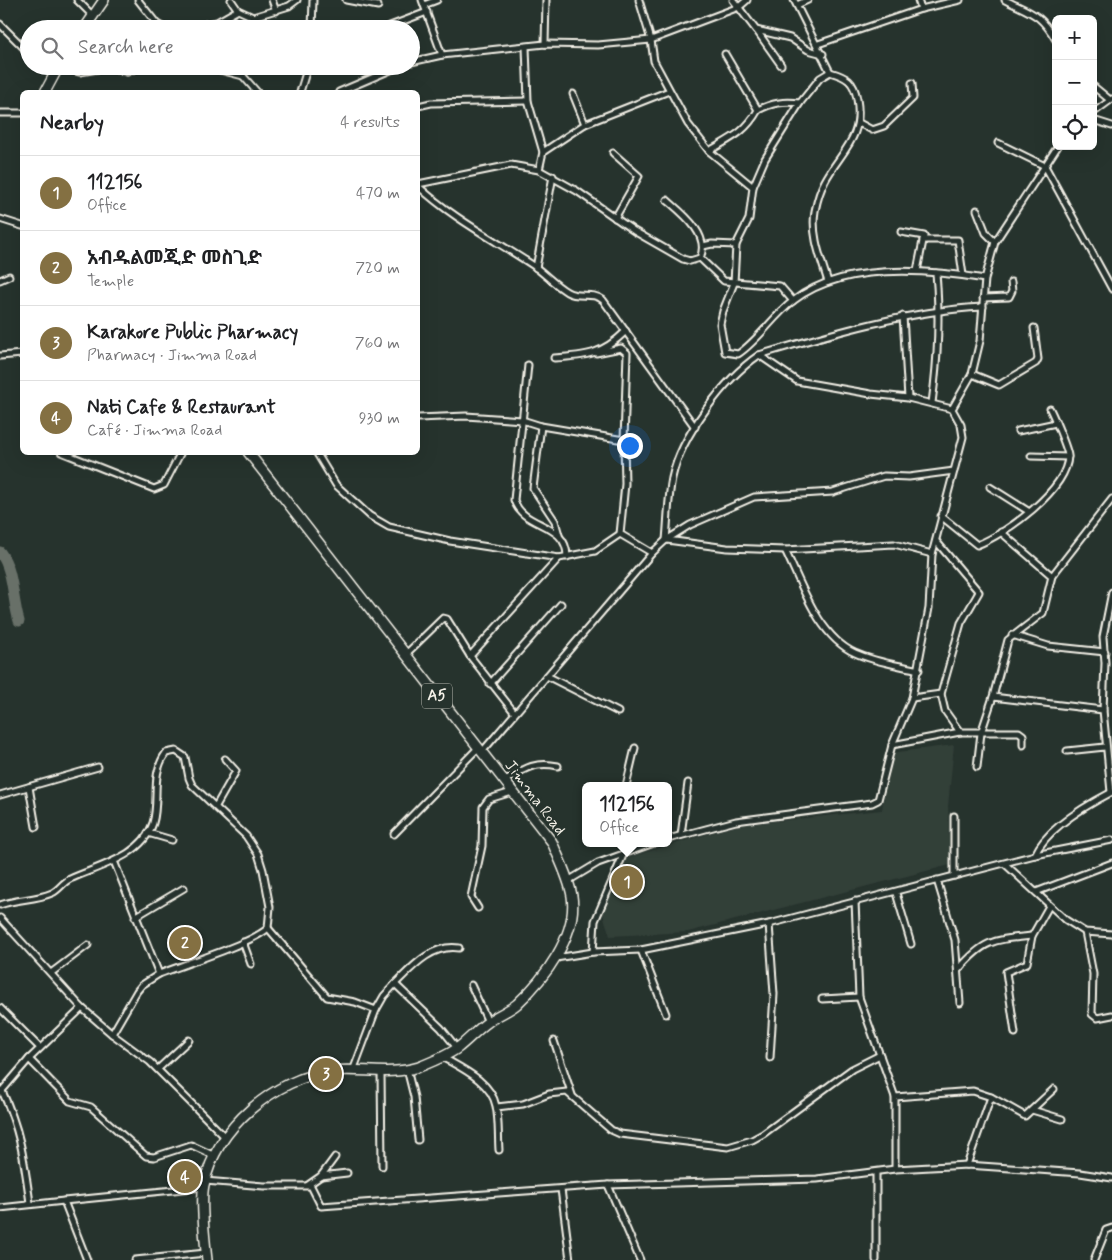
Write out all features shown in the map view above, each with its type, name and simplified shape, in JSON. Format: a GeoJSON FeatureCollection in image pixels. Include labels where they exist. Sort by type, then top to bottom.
{"type":"FeatureCollection","features":[{"type":"Feature","properties":{"kind":"highway"},"geometry":{"type":"LineString","coordinates":[[89,20],[104,0]]}},
{"type":"Feature","properties":{"kind":"highway"},"geometry":{"type":"LineString","coordinates":[[47,90],[53,75]]}},
{"type":"Feature","properties":{"kind":"highway","name":"Jimma Road"},"geometry":{"type":"LineString","coordinates":[[207,1256],[204,1184],[216,1156],[241,1118],[280,1087],[322,1073],[381,1072],[407,1069],[420,1066],[457,1048],[488,1022],[516,1004],[555,958],[566,936],[572,907],[572,896],[552,842],[250,455]]}},
{"type":"Feature","properties":{"kind":"street"},"geometry":{"type":"LineString","coordinates":[[77,0],[92,15]]}},
{"type":"Feature","properties":{"kind":"street"},"geometry":{"type":"LineString","coordinates":[[138,0],[154,20]]}},
{"type":"Feature","properties":{"kind":"street"},"geometry":{"type":"LineString","coordinates":[[231,0],[238,10],[253,17]]}},
{"type":"Feature","properties":{"kind":"street"},"geometry":{"type":"LineString","coordinates":[[272,0],[276,10]]}},
{"type":"Feature","properties":{"kind":"street"},"geometry":{"type":"LineString","coordinates":[[251,20],[253,17],[276,10],[298,0]]}},
{"type":"Feature","properties":{"kind":"street"},"geometry":{"type":"LineString","coordinates":[[312,20],[313,0]]}},
{"type":"Feature","properties":{"kind":"street"},"geometry":{"type":"LineString","coordinates":[[346,0],[378,6]]}},
{"type":"Feature","properties":{"kind":"street"},"geometry":{"type":"LineString","coordinates":[[437,0],[423,2],[442,55]]}},
{"type":"Feature","properties":{"kind":"street"},"geometry":{"type":"LineString","coordinates":[[545,44],[546,0]]}},
{"type":"Feature","properties":{"kind":"street"},"geometry":{"type":"LineString","coordinates":[[639,0],[652,40],[654,61],[688,124],[709,151],[753,187]]}},
{"type":"Feature","properties":{"kind":"street"},"geometry":{"type":"LineString","coordinates":[[732,0],[781,65]]}},
{"type":"Feature","properties":{"kind":"street"},"geometry":{"type":"LineString","coordinates":[[420,60],[442,55],[545,44],[598,45],[652,40],[738,7],[747,0]]}},
{"type":"Feature","properties":{"kind":"street"},"geometry":{"type":"LineString","coordinates":[[808,0],[796,2],[823,54],[830,72]]}},
{"type":"Feature","properties":{"kind":"street"},"geometry":{"type":"LineString","coordinates":[[918,0],[921,9]]}},
{"type":"Feature","properties":{"kind":"street"},"geometry":{"type":"LineString","coordinates":[[818,44],[921,9],[960,0]]}},
{"type":"Feature","properties":{"kind":"street"},"geometry":{"type":"LineString","coordinates":[[1005,0],[1032,11],[1043,20],[1052,34]]}},
{"type":"Feature","properties":{"kind":"street"},"geometry":{"type":"LineString","coordinates":[[220,20],[238,10]]}},
{"type":"Feature","properties":{"kind":"street"},"geometry":{"type":"LineString","coordinates":[[406,20],[427,12]]}},
{"type":"Feature","properties":{"kind":"street"},"geometry":{"type":"LineString","coordinates":[[0,24],[20,44]]}},
{"type":"Feature","properties":{"kind":"street"},"geometry":{"type":"LineString","coordinates":[[756,30],[790,38],[808,50],[823,54]]}},
{"type":"Feature","properties":{"kind":"street"},"geometry":{"type":"LineString","coordinates":[[526,47],[528,101],[543,152],[539,170]]}},
{"type":"Feature","properties":{"kind":"street"},"geometry":{"type":"LineString","coordinates":[[725,54],[758,110]]}},
{"type":"Feature","properties":{"kind":"street"},"geometry":{"type":"LineString","coordinates":[[828,282],[816,239],[815,212],[823,184],[852,142],[859,123],[855,87],[844,76],[830,72],[820,78],[800,103],[765,159],[753,187],[749,219],[736,245],[734,283],[720,324],[725,352],[738,354],[793,301],[828,282],[851,275],[917,271],[985,279]]}},
{"type":"Feature","properties":{"kind":"street"},"geometry":{"type":"LineString","coordinates":[[239,75],[243,76],[255,90]]}},
{"type":"Feature","properties":{"kind":"street"},"geometry":{"type":"LineString","coordinates":[[301,90],[305,75]]}},
{"type":"Feature","properties":{"kind":"street"},"geometry":{"type":"LineString","coordinates":[[344,90],[379,75]]}},
{"type":"Feature","properties":{"kind":"street"},"geometry":{"type":"LineString","coordinates":[[859,123],[872,130],[884,126],[913,98],[912,83]]}},
{"type":"Feature","properties":{"kind":"street"},"geometry":{"type":"LineString","coordinates":[[1097,89],[1111,100],[1097,110]]}},
{"type":"Feature","properties":{"kind":"street"},"geometry":{"type":"LineString","coordinates":[[543,152],[585,124],[669,91]]}},
{"type":"Feature","properties":{"kind":"street"},"geometry":{"type":"LineString","coordinates":[[573,94],[585,124]]}},
{"type":"Feature","properties":{"kind":"street"},"geometry":{"type":"LineString","coordinates":[[420,106],[431,103],[528,101]]}},
{"type":"Feature","properties":{"kind":"street"},"geometry":{"type":"LineString","coordinates":[[709,151],[743,132],[750,126],[758,110],[770,104],[782,102],[800,103]]}},
{"type":"Feature","properties":{"kind":"street"},"geometry":{"type":"LineString","coordinates":[[0,113],[20,113]]}},
{"type":"Feature","properties":{"kind":"street"},"geometry":{"type":"LineString","coordinates":[[1097,121],[1112,126]]}},
{"type":"Feature","properties":{"kind":"street"},"geometry":{"type":"LineString","coordinates":[[998,143],[1045,166],[1112,288]]}},
{"type":"Feature","properties":{"kind":"street"},"geometry":{"type":"LineString","coordinates":[[952,409],[972,374],[980,341],[985,279],[995,242],[1055,150]]}},
{"type":"Feature","properties":{"kind":"street"},"geometry":{"type":"LineString","coordinates":[[613,153],[639,176],[615,218]]}},
{"type":"Feature","properties":{"kind":"street"},"geometry":{"type":"LineString","coordinates":[[420,185],[511,166],[539,170],[553,176],[615,218],[683,260],[690,261],[700,258]]}},
{"type":"Feature","properties":{"kind":"street"},"geometry":{"type":"LineString","coordinates":[[536,268],[553,176]]}},
{"type":"Feature","properties":{"kind":"street"},"geometry":{"type":"LineString","coordinates":[[420,187],[435,202],[536,268],[566,292],[579,296],[598,296],[626,331],[694,427]]}},
{"type":"Feature","properties":{"kind":"street"},"geometry":{"type":"LineString","coordinates":[[667,200],[692,223],[703,246],[700,258]]}},
{"type":"Feature","properties":{"kind":"street"},"geometry":{"type":"LineString","coordinates":[[977,210],[986,234],[995,242]]}},
{"type":"Feature","properties":{"kind":"street"},"geometry":{"type":"LineString","coordinates":[[0,219],[20,225]]}},
{"type":"Feature","properties":{"kind":"street"},"geometry":{"type":"LineString","coordinates":[[901,232],[923,235],[917,271]]}},
{"type":"Feature","properties":{"kind":"street"},"geometry":{"type":"LineString","coordinates":[[923,240],[958,240],[963,275]]}},
{"type":"Feature","properties":{"kind":"street"},"geometry":{"type":"LineString","coordinates":[[703,246],[712,244],[736,245]]}},
{"type":"Feature","properties":{"kind":"street"},"geometry":{"type":"LineString","coordinates":[[700,258],[720,278],[734,283],[780,286],[793,301]]}},
{"type":"Feature","properties":{"kind":"street"},"geometry":{"type":"LineString","coordinates":[[932,403],[938,357],[939,310],[936,273]]}},
{"type":"Feature","properties":{"kind":"street"},"geometry":{"type":"LineString","coordinates":[[0,280],[8,276]]}},
{"type":"Feature","properties":{"kind":"street"},"geometry":{"type":"LineString","coordinates":[[984,298],[1009,297],[1012,292],[1011,282]]}},
{"type":"Feature","properties":{"kind":"street"},"geometry":{"type":"LineString","coordinates":[[666,540],[672,478],[678,459],[694,427],[741,367],[759,354],[903,316],[939,310],[983,307]]}},
{"type":"Feature","properties":{"kind":"street"},"geometry":{"type":"LineString","coordinates":[[903,316],[908,398]]}},
{"type":"Feature","properties":{"kind":"street"},"geometry":{"type":"LineString","coordinates":[[972,374],[999,385],[1033,366],[1038,359],[1034,328]]}},
{"type":"Feature","properties":{"kind":"street"},"geometry":{"type":"LineString","coordinates":[[596,353],[612,345],[626,331]]}},
{"type":"Feature","properties":{"kind":"street"},"geometry":{"type":"LineString","coordinates":[[554,358],[622,348],[627,353],[624,484],[620,534]]}},
{"type":"Feature","properties":{"kind":"street"},"geometry":{"type":"LineString","coordinates":[[0,356],[20,354]]}},
{"type":"Feature","properties":{"kind":"street"},"geometry":{"type":"LineString","coordinates":[[672,838],[736,822],[876,802],[880,796],[892,745],[912,698],[919,670],[929,608],[932,554],[964,437],[961,425],[952,409],[908,398],[872,394],[797,380],[759,354]]}},
{"type":"Feature","properties":{"kind":"street"},"geometry":{"type":"LineString","coordinates":[[528,366],[514,500],[516,506],[524,515],[559,535]]}},
{"type":"Feature","properties":{"kind":"street"},"geometry":{"type":"LineString","coordinates":[[941,516],[975,545],[1001,532],[1049,495],[1065,470],[1068,457],[1050,409]]}},
{"type":"Feature","properties":{"kind":"street"},"geometry":{"type":"LineString","coordinates":[[420,418],[466,416],[522,420],[541,426],[624,440]]}},
{"type":"Feature","properties":{"kind":"street"},"geometry":{"type":"LineString","coordinates":[[1018,431],[1056,423]]}},
{"type":"Feature","properties":{"kind":"street"},"geometry":{"type":"LineString","coordinates":[[541,426],[532,481],[533,488],[555,521],[559,535],[566,545],[567,557]]}},
{"type":"Feature","properties":{"kind":"street"},"geometry":{"type":"LineString","coordinates":[[68,455],[154,490],[164,485],[179,455]]}},
{"type":"Feature","properties":{"kind":"street"},"geometry":{"type":"LineString","coordinates":[[318,455],[336,485],[370,516],[389,527],[450,541],[559,558],[594,552],[620,534]]}},
{"type":"Feature","properties":{"kind":"street"},"geometry":{"type":"LineString","coordinates":[[1031,456],[1068,457]]}},
{"type":"Feature","properties":{"kind":"street"},"geometry":{"type":"LineString","coordinates":[[394,834],[480,750],[547,676],[652,553],[666,540],[690,525],[754,497],[834,492],[880,476],[909,477],[954,471]]}},
{"type":"Feature","properties":{"kind":"street"},"geometry":{"type":"LineString","coordinates":[[990,488],[1028,512]]}},
{"type":"Feature","properties":{"kind":"street"},"geometry":{"type":"LineString","coordinates":[[977,767],[981,733],[1008,640],[1012,635],[1043,613],[1052,576],[1112,499]]}},
{"type":"Feature","properties":{"kind":"street"},"geometry":{"type":"LineString","coordinates":[[1001,532],[1052,576]]}},
{"type":"Feature","properties":{"kind":"street"},"geometry":{"type":"LineString","coordinates":[[620,534],[652,553]]}},
{"type":"Feature","properties":{"kind":"street"},"geometry":{"type":"LineString","coordinates":[[666,540],[727,548],[785,550],[894,544],[932,554]]}},
{"type":"Feature","properties":{"kind":"street"},"geometry":{"type":"LineString","coordinates":[[936,541],[979,592],[961,623],[941,694],[945,710],[960,732]]}},
{"type":"Feature","properties":{"kind":"street"},"geometry":{"type":"LineString","coordinates":[[785,550],[824,629],[834,640],[866,658],[919,670]]}},
{"type":"Feature","properties":{"kind":"street"},"geometry":{"type":"LineString","coordinates":[[470,656],[559,558]]}},
{"type":"Feature","properties":{"kind":"street"},"geometry":{"type":"LineString","coordinates":[[1035,855],[1046,836],[1111,792],[1105,747],[1103,710],[1105,663],[1103,637],[1106,612],[1112,592]]}},
{"type":"Feature","properties":{"kind":"street"},"geometry":{"type":"LineString","coordinates":[[490,684],[561,604]]}},
{"type":"Feature","properties":{"kind":"street"},"geometry":{"type":"LineString","coordinates":[[405,655],[443,618],[449,620],[470,656],[490,684],[514,712]]}},
{"type":"Feature","properties":{"kind":"street"},"geometry":{"type":"LineString","coordinates":[[1012,635],[1048,646],[1104,652]]}},
{"type":"Feature","properties":{"kind":"street"},"geometry":{"type":"LineString","coordinates":[[1105,663],[1112,663]]}},
{"type":"Feature","properties":{"kind":"street"},"geometry":{"type":"LineString","coordinates":[[547,676],[618,712]]}},
{"type":"Feature","properties":{"kind":"street"},"geometry":{"type":"LineString","coordinates":[[912,698],[941,694]]}},
{"type":"Feature","properties":{"kind":"street"},"geometry":{"type":"LineString","coordinates":[[993,697],[1103,710]]}},
{"type":"Feature","properties":{"kind":"street"},"geometry":{"type":"LineString","coordinates":[[892,745],[960,732],[1021,732],[1022,745]]}},
{"type":"Feature","properties":{"kind":"street"},"geometry":{"type":"LineString","coordinates":[[1067,750],[1105,747]]}},
{"type":"Feature","properties":{"kind":"street"},"geometry":{"type":"LineString","coordinates":[[627,782],[634,748]]}},
{"type":"Feature","properties":{"kind":"street"},"geometry":{"type":"LineString","coordinates":[[0,905],[52,893],[68,879],[114,861],[131,850],[148,833],[155,812],[154,788],[160,763],[168,751],[176,751],[184,754],[192,785],[246,836],[258,854],[268,892],[270,907],[268,928],[327,996],[355,1002],[376,1010]]}},
{"type":"Feature","properties":{"kind":"street"},"geometry":{"type":"LineString","coordinates":[[216,806],[236,771],[225,759]]}},
{"type":"Feature","properties":{"kind":"street"},"geometry":{"type":"LineString","coordinates":[[504,781],[525,768],[540,763],[558,766]]}},
{"type":"Feature","properties":{"kind":"street"},"geometry":{"type":"LineString","coordinates":[[0,795],[98,767]]}},
{"type":"Feature","properties":{"kind":"street"},"geometry":{"type":"LineString","coordinates":[[681,835],[688,783]]}},
{"type":"Feature","properties":{"kind":"street"},"geometry":{"type":"LineString","coordinates":[[29,787],[36,827]]}},
{"type":"Feature","properties":{"kind":"street"},"geometry":{"type":"LineString","coordinates":[[478,908],[471,898],[482,846],[483,807],[489,799],[512,792]]}},
{"type":"Feature","properties":{"kind":"street"},"geometry":{"type":"LineString","coordinates":[[954,816],[954,876]]}},
{"type":"Feature","properties":{"kind":"street"},"geometry":{"type":"LineString","coordinates":[[148,833],[172,840]]}},
{"type":"Feature","properties":{"kind":"street"},"geometry":{"type":"LineString","coordinates":[[555,958],[593,952],[641,950],[769,924],[855,901],[896,893],[937,880],[1035,855],[1112,840]]}},
{"type":"Feature","properties":{"kind":"street"},"geometry":{"type":"LineString","coordinates":[[567,881],[592,866],[641,847]]}},
{"type":"Feature","properties":{"kind":"street"},"geometry":{"type":"LineString","coordinates":[[593,952],[595,921],[624,853]]}},
{"type":"Feature","properties":{"kind":"street"},"geometry":{"type":"LineString","coordinates":[[114,861],[159,974]]}},
{"type":"Feature","properties":{"kind":"street"},"geometry":{"type":"LineString","coordinates":[[1036,892],[1112,863]]}},
{"type":"Feature","properties":{"kind":"street"},"geometry":{"type":"LineString","coordinates":[[1005,864],[1066,920],[1085,932],[1112,934]]}},
{"type":"Feature","properties":{"kind":"street"},"geometry":{"type":"LineString","coordinates":[[937,880],[956,940],[960,1002]]}},
{"type":"Feature","properties":{"kind":"street"},"geometry":{"type":"LineString","coordinates":[[135,917],[184,888]]}},
{"type":"Feature","properties":{"kind":"street"},"geometry":{"type":"LineString","coordinates":[[896,893],[911,944]]}},
{"type":"Feature","properties":{"kind":"street"},"geometry":{"type":"LineString","coordinates":[[855,901],[859,996],[895,1097],[895,1170]]}},
{"type":"Feature","properties":{"kind":"street"},"geometry":{"type":"LineString","coordinates":[[1015,1033],[1005,975],[1008,970],[1027,963],[1032,936],[1049,906]]}},
{"type":"Feature","properties":{"kind":"street"},"geometry":{"type":"LineString","coordinates":[[0,918],[82,1008],[158,1070],[226,1139]]}},
{"type":"Feature","properties":{"kind":"street"},"geometry":{"type":"LineString","coordinates":[[769,924],[774,994],[770,1058]]}},
{"type":"Feature","properties":{"kind":"street"},"geometry":{"type":"LineString","coordinates":[[112,1034],[136,991],[142,985],[159,974],[243,942],[268,928]]}},
{"type":"Feature","properties":{"kind":"street"},"geometry":{"type":"LineString","coordinates":[[1085,932],[1093,974],[1092,1014],[1096,1018],[1112,1015]]}},
{"type":"Feature","properties":{"kind":"street"},"geometry":{"type":"LineString","coordinates":[[959,969],[982,945],[1002,939],[1032,936]]}},
{"type":"Feature","properties":{"kind":"street"},"geometry":{"type":"LineString","coordinates":[[243,942],[251,964]]}},
{"type":"Feature","properties":{"kind":"street"},"geometry":{"type":"LineString","coordinates":[[51,973],[88,945]]}},
{"type":"Feature","properties":{"kind":"street"},"geometry":{"type":"LineString","coordinates":[[353,1071],[376,1010],[396,984],[418,962],[431,953],[446,948],[459,948]]}},
{"type":"Feature","properties":{"kind":"street"},"geometry":{"type":"LineString","coordinates":[[641,950],[666,1014]]}},
{"type":"Feature","properties":{"kind":"street"},"geometry":{"type":"LineString","coordinates":[[396,984],[441,1028],[457,1048]]}},
{"type":"Feature","properties":{"kind":"street"},"geometry":{"type":"LineString","coordinates":[[471,985],[488,1022]]}},
{"type":"Feature","properties":{"kind":"street"},"geometry":{"type":"LineString","coordinates":[[822,998],[859,996]]}},
{"type":"Feature","properties":{"kind":"street"},"geometry":{"type":"LineString","coordinates":[[0,1008],[40,1048]]}},
{"type":"Feature","properties":{"kind":"street"},"geometry":{"type":"LineString","coordinates":[[30,1204],[22,1142],[15,1119],[1,1092],[40,1048],[82,1008]]}},
{"type":"Feature","properties":{"kind":"street"},"geometry":{"type":"LineString","coordinates":[[158,1070],[189,1040]]}},
{"type":"Feature","properties":{"kind":"street"},"geometry":{"type":"LineString","coordinates":[[554,1040],[572,1095]]}},
{"type":"Feature","properties":{"kind":"street"},"geometry":{"type":"LineString","coordinates":[[497,1107],[523,1104],[561,1091],[572,1095],[611,1130],[620,1134],[728,1147],[747,1142],[763,1134],[852,1069],[880,1055]]}},
{"type":"Feature","properties":{"kind":"street"},"geometry":{"type":"LineString","coordinates":[[440,1056],[471,1073],[491,1093],[497,1107],[499,1150]]}},
{"type":"Feature","properties":{"kind":"street"},"geometry":{"type":"LineString","coordinates":[[29,1060],[70,1101],[91,1107],[146,1156],[154,1157],[191,1145],[216,1156]]}},
{"type":"Feature","properties":{"kind":"street"},"geometry":{"type":"LineString","coordinates":[[407,1069],[414,1097],[418,1140]]}},
{"type":"Feature","properties":{"kind":"street"},"geometry":{"type":"LineString","coordinates":[[381,1072],[382,1166]]}},
{"type":"Feature","properties":{"kind":"street"},"geometry":{"type":"LineString","coordinates":[[895,1097],[974,1091],[991,1097],[1025,1116],[1054,1089]]}},
{"type":"Feature","properties":{"kind":"street"},"geometry":{"type":"LineString","coordinates":[[967,1165],[991,1097]]}},
{"type":"Feature","properties":{"kind":"street"},"geometry":{"type":"LineString","coordinates":[[1032,1110],[1062,1118]]}},
{"type":"Feature","properties":{"kind":"street"},"geometry":{"type":"LineString","coordinates":[[308,1185],[321,1176],[335,1158]]}},
{"type":"Feature","properties":{"kind":"street"},"geometry":{"type":"LineString","coordinates":[[0,1208],[204,1184],[308,1185],[313,1188],[321,1206],[608,1185],[817,1179],[895,1170],[967,1165],[1080,1173],[1112,1178]]}},
{"type":"Feature","properties":{"kind":"street"},"geometry":{"type":"LineString","coordinates":[[876,1172],[876,1260]]}},
{"type":"Feature","properties":{"kind":"street"},"geometry":{"type":"LineString","coordinates":[[321,1176],[347,1174]]}},
{"type":"Feature","properties":{"kind":"street"},"geometry":{"type":"LineString","coordinates":[[608,1185],[640,1260]]}},
{"type":"Feature","properties":{"kind":"street"},"geometry":{"type":"LineString","coordinates":[[561,1189],[570,1260]]}},
{"type":"Feature","properties":{"kind":"street"},"geometry":{"type":"LineString","coordinates":[[64,1201],[87,1260]]}},
{"type":"Feature","properties":{"kind":"street"},"geometry":{"type":"LineString","coordinates":[[1094,1260],[1106,1230],[1112,1228]]}},
{"type":"Feature","properties":{"kind":"street"},"geometry":{"type":"LineString","coordinates":[[135,1260],[207,1256]]}},
{"type":"Feature","properties":{"kind":"shaded area"},"geometry":{"type":"Polygon","coordinates":[[[954,745],[948,806],[950,865],[688,932],[610,936],[599,902],[625,858],[663,847],[672,847],[672,844],[739,825],[882,810],[890,753],[954,745]]]}},
{"type":"Feature","properties":{"kind":"waterway"},"geometry":{"type":"LineString","coordinates":[[0,552],[8,568],[19,621]]}},
{"type":"Feature","properties":{"kind":"place","name":"112156"},"geometry":{"type":"Point","coordinates":[627,882]}},
{"type":"Feature","properties":{"kind":"place","name":"አብዱልመጂድ መስጊድ"},"geometry":{"type":"Point","coordinates":[185,943]}},
{"type":"Feature","properties":{"kind":"place","name":"Karakore Public Pharmacy"},"geometry":{"type":"Point","coordinates":[326,1074]}},
{"type":"Feature","properties":{"kind":"place","name":"Nati Cafe & Restaurant"},"geometry":{"type":"Point","coordinates":[185,1177]}}]}
